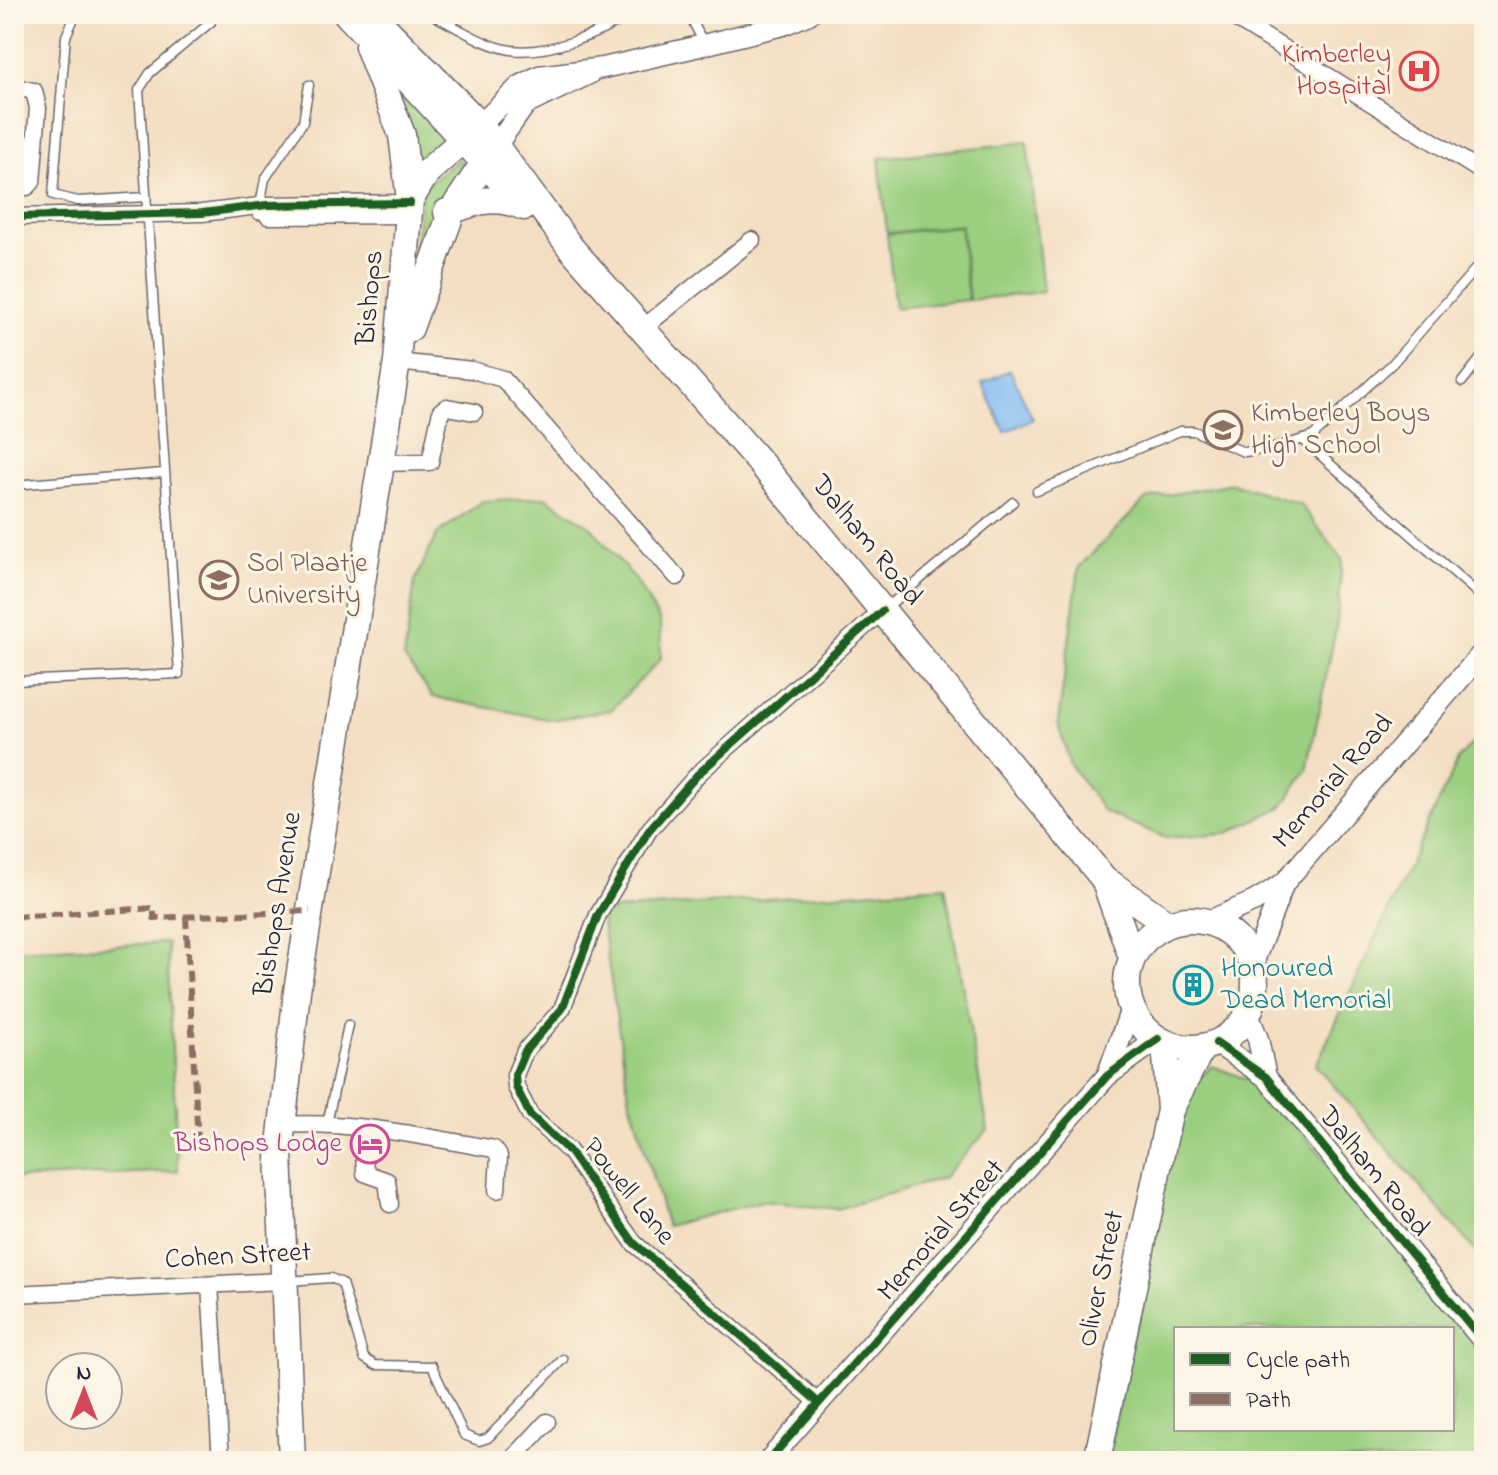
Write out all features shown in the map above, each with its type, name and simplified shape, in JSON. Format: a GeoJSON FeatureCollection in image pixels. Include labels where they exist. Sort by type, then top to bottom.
{"type":"FeatureCollection","features":[{"type":"Feature","properties":{"kind":"highway"},"geometry":{"type":"LineString","coordinates":[[359,19],[481,143]]}},
{"type":"Feature","properties":{"kind":"highway"},"geometry":{"type":"LineString","coordinates":[[359,19],[402,135],[410,206],[452,211],[485,199],[503,199],[527,209]]}},
{"type":"Feature","properties":{"kind":"highway","name":"Bishops"},"geometry":{"type":"LineString","coordinates":[[397,362],[410,206],[427,172],[481,143]]}},
{"type":"Feature","properties":{"kind":"highway","name":"Bishops"},"geometry":{"type":"LineString","coordinates":[[397,362],[452,211],[481,143]]}},
{"type":"Feature","properties":{"kind":"highway","name":"Dalham Road"},"geometry":{"type":"LineString","coordinates":[[481,143],[527,209],[571,248]]}},
{"type":"Feature","properties":{"kind":"highway","name":"Dalham Road"},"geometry":{"type":"LineString","coordinates":[[481,143],[764,467],[1104,879],[1168,924]]}},
{"type":"Feature","properties":{"kind":"highway","name":"Bishops Avenue"},"geometry":{"type":"LineString","coordinates":[[292,1461],[283,1281],[280,1125],[297,991],[397,362]]}},
{"type":"Feature","properties":{"kind":"highway","name":"Dalham Road"},"geometry":{"type":"LineString","coordinates":[[1104,879],[1132,957]]}},
{"type":"Feature","properties":{"kind":"highway"},"geometry":{"type":"LineString","coordinates":[[1188,920],[1207,922],[1240,943],[1252,966],[1255,990],[1248,1014],[1239,1026],[1209,1045],[1183,1048],[1162,1041],[1147,1031],[1131,1009],[1126,985],[1132,957],[1147,937],[1168,924],[1188,920]]}},
{"type":"Feature","properties":{"kind":"highway","name":"Oliver Street"},"geometry":{"type":"LineString","coordinates":[[1097,1461],[1170,1110],[1162,1041]]}},
{"type":"Feature","properties":{"kind":"highway","name":"Oliver Street"},"geometry":{"type":"LineString","coordinates":[[1170,1110],[1209,1045]]}},
{"type":"Feature","properties":{"kind":"street"},"geometry":{"type":"LineString","coordinates":[[481,143],[520,86],[539,76],[603,68],[783,25],[809,14]]}},
{"type":"Feature","properties":{"kind":"street"},"geometry":{"type":"LineString","coordinates":[[1228,14],[1484,173]]}},
{"type":"Feature","properties":{"kind":"street"},"geometry":{"type":"LineString","coordinates":[[14,87],[34,91],[38,108],[32,182],[27,187],[14,188]]}},
{"type":"Feature","properties":{"kind":"street"},"geometry":{"type":"LineString","coordinates":[[14,217],[410,206]]}},
{"type":"Feature","properties":{"kind":"street"},"geometry":{"type":"LineString","coordinates":[[643,328],[752,240]]}},
{"type":"Feature","properties":{"kind":"street"},"geometry":{"type":"LineString","coordinates":[[397,362],[472,370],[503,379],[677,577]]}},
{"type":"Feature","properties":{"kind":"street"},"geometry":{"type":"LineString","coordinates":[[380,463],[430,462],[436,427],[444,408],[474,412]]}},
{"type":"Feature","properties":{"kind":"street","name":"Powell Lane"},"geometry":{"type":"LineString","coordinates":[[819,1403],[634,1243],[569,1151],[530,1115],[516,1087],[515,1075],[525,1051],[562,1009],[605,902],[649,830],[698,774],[882,611]]}},
{"type":"Feature","properties":{"kind":"street","name":"Memorial Road"},"geometry":{"type":"LineString","coordinates":[[1252,966],[1284,883],[1484,651]]}},
{"type":"Feature","properties":{"kind":"street"},"geometry":{"type":"LineString","coordinates":[[1207,922],[1255,901],[1284,883]]}},
{"type":"Feature","properties":{"kind":"street","name":"Memorial Street"},"geometry":{"type":"LineString","coordinates":[[1107,1076],[1131,1009]]}},
{"type":"Feature","properties":{"kind":"street","name":"Dalham Road"},"geometry":{"type":"LineString","coordinates":[[1248,1014],[1258,1039],[1266,1077]]}},
{"type":"Feature","properties":{"kind":"street","name":"Memorial Street"},"geometry":{"type":"LineString","coordinates":[[768,1461],[1107,1076],[1162,1041]]}},
{"type":"Feature","properties":{"kind":"street","name":"Dalham Road"},"geometry":{"type":"LineString","coordinates":[[1209,1045],[1266,1077],[1484,1342]]}},
{"type":"Feature","properties":{"kind":"street"},"geometry":{"type":"LineString","coordinates":[[280,1125],[327,1124],[363,1128],[494,1149],[499,1156],[497,1190]]}},
{"type":"Feature","properties":{"kind":"street"},"geometry":{"type":"LineString","coordinates":[[363,1128],[365,1173],[387,1181],[390,1204]]}},
{"type":"Feature","properties":{"kind":"street","name":"Cohen Street"},"geometry":{"type":"LineString","coordinates":[[14,1294],[283,1281]]}},
{"type":"Feature","properties":{"kind":"street"},"geometry":{"type":"LineString","coordinates":[[210,1285],[221,1461]]}},
{"type":"Feature","properties":{"kind":"street"},"geometry":{"type":"LineString","coordinates":[[511,1461],[547,1422]]}},
{"type":"Feature","properties":{"kind":"lane"},"geometry":{"type":"LineString","coordinates":[[76,14],[66,36],[53,195],[78,201],[146,197]]}},
{"type":"Feature","properties":{"kind":"lane"},"geometry":{"type":"LineString","coordinates":[[431,14],[492,43],[522,50],[593,36],[630,14]]}},
{"type":"Feature","properties":{"kind":"lane"},"geometry":{"type":"LineString","coordinates":[[693,16],[704,44]]}},
{"type":"Feature","properties":{"kind":"lane"},"geometry":{"type":"LineString","coordinates":[[14,681],[179,674],[163,473],[141,82],[211,22]]}},
{"type":"Feature","properties":{"kind":"lane"},"geometry":{"type":"LineString","coordinates":[[258,211],[270,169],[303,122],[309,85]]}},
{"type":"Feature","properties":{"kind":"lane"},"geometry":{"type":"LineString","coordinates":[[1037,491],[1180,431],[1194,431],[1244,452],[1303,440],[1328,426],[1392,364],[1484,259]]}},
{"type":"Feature","properties":{"kind":"lane"},"geometry":{"type":"LineString","coordinates":[[1462,382],[1484,354]]}},
{"type":"Feature","properties":{"kind":"lane"},"geometry":{"type":"LineString","coordinates":[[1303,440],[1484,599]]}},
{"type":"Feature","properties":{"kind":"lane"},"geometry":{"type":"LineString","coordinates":[[14,485],[163,473]]}},
{"type":"Feature","properties":{"kind":"lane"},"geometry":{"type":"LineString","coordinates":[[882,611],[1013,502]]}},
{"type":"Feature","properties":{"kind":"lane"},"geometry":{"type":"LineString","coordinates":[[327,1124],[348,1025]]}},
{"type":"Feature","properties":{"kind":"lane","name":"Cohen Street"},"geometry":{"type":"LineString","coordinates":[[283,1281],[331,1278],[342,1283],[364,1358],[375,1365],[432,1366],[464,1435],[474,1440],[488,1438],[563,1359]]}},
{"type":"Feature","properties":{"kind":"green space"},"geometry":{"type":"Polygon","coordinates":[[[393,78],[455,144],[420,177],[393,78]]]}},
{"type":"Feature","properties":{"kind":"green space"},"geometry":{"type":"Polygon","coordinates":[[[1027,142],[1043,292],[969,300],[961,225],[887,233],[879,158],[1027,142]]]}},
{"type":"Feature","properties":{"kind":"green space"},"geometry":{"type":"Polygon","coordinates":[[[459,159],[465,170],[408,305],[422,187],[459,159]]]}},
{"type":"Feature","properties":{"kind":"green space"},"geometry":{"type":"Polygon","coordinates":[[[960,226],[968,300],[895,308],[887,234],[960,226]]]}},
{"type":"Feature","properties":{"kind":"green space"},"geometry":{"type":"Polygon","coordinates":[[[1232,483],[1300,504],[1342,559],[1337,623],[1307,770],[1282,807],[1225,834],[1166,838],[1104,812],[1070,764],[1058,723],[1079,567],[1146,499],[1232,483]]]}},
{"type":"Feature","properties":{"kind":"green space"},"geometry":{"type":"Polygon","coordinates":[[[545,497],[590,526],[636,580],[660,621],[661,659],[611,710],[552,720],[433,697],[404,658],[415,581],[437,534],[483,501],[545,497]]]}},
{"type":"Feature","properties":{"kind":"green space"},"geometry":{"type":"Polygon","coordinates":[[[1484,730],[1484,1261],[1316,1065],[1459,758],[1484,730]]]}},
{"type":"Feature","properties":{"kind":"green space"},"geometry":{"type":"Polygon","coordinates":[[[945,886],[988,1130],[943,1178],[837,1209],[762,1201],[667,1226],[629,1096],[600,911],[945,886]]]}},
{"type":"Feature","properties":{"kind":"green space"},"geometry":{"type":"Polygon","coordinates":[[[167,943],[178,1171],[14,1179],[14,950],[167,943]]]}},
{"type":"Feature","properties":{"kind":"green space"},"geometry":{"type":"Polygon","coordinates":[[[1212,1066],[1262,1085],[1484,1347],[1484,1461],[1107,1461],[1179,1097],[1212,1066]]]}},
{"type":"Feature","properties":{"kind":"water"},"geometry":{"type":"Polygon","coordinates":[[[1010,370],[1033,419],[1005,432],[982,383],[1010,370]]]}},
{"type":"Feature","properties":{"kind":"marked path"},"geometry":{"type":"LineString","coordinates":[[14,917],[154,908],[154,918],[310,911]]}},
{"type":"Feature","properties":{"kind":"marked path"},"geometry":{"type":"LineString","coordinates":[[186,916],[198,1144]]}},
{"type":"Feature","properties":{"kind":"cycle path"},"geometry":{"type":"LineString","coordinates":[[14,217],[202,213],[267,205],[410,203]]}},
{"type":"Feature","properties":{"kind":"cycle path"},"geometry":{"type":"LineString","coordinates":[[819,1403],[634,1243],[569,1151],[530,1115],[516,1087],[515,1075],[525,1051],[562,1009],[598,915],[649,830],[698,774],[882,611]]}},
{"type":"Feature","properties":{"kind":"cycle path"},"geometry":{"type":"LineString","coordinates":[[768,1461],[1107,1076],[1158,1039]]}},
{"type":"Feature","properties":{"kind":"cycle path"},"geometry":{"type":"LineString","coordinates":[[1216,1043],[1266,1077],[1484,1342]]}},
{"type":"Feature","properties":{"kind":"place","name":"Kimberley Hospital"},"geometry":{"type":"Point","coordinates":[1419,71]}},
{"type":"Feature","properties":{"kind":"place","name":"Kimberley Boys High School"},"geometry":{"type":"Point","coordinates":[1223,430]}},
{"type":"Feature","properties":{"kind":"place","name":"Sol Plaatje University"},"geometry":{"type":"Point","coordinates":[219,580]}},
{"type":"Feature","properties":{"kind":"place","name":"Honoured Dead Memorial"},"geometry":{"type":"Point","coordinates":[1193,985]}},
{"type":"Feature","properties":{"kind":"place","name":"Bishops Lodge"},"geometry":{"type":"Point","coordinates":[370,1144]}}]}
